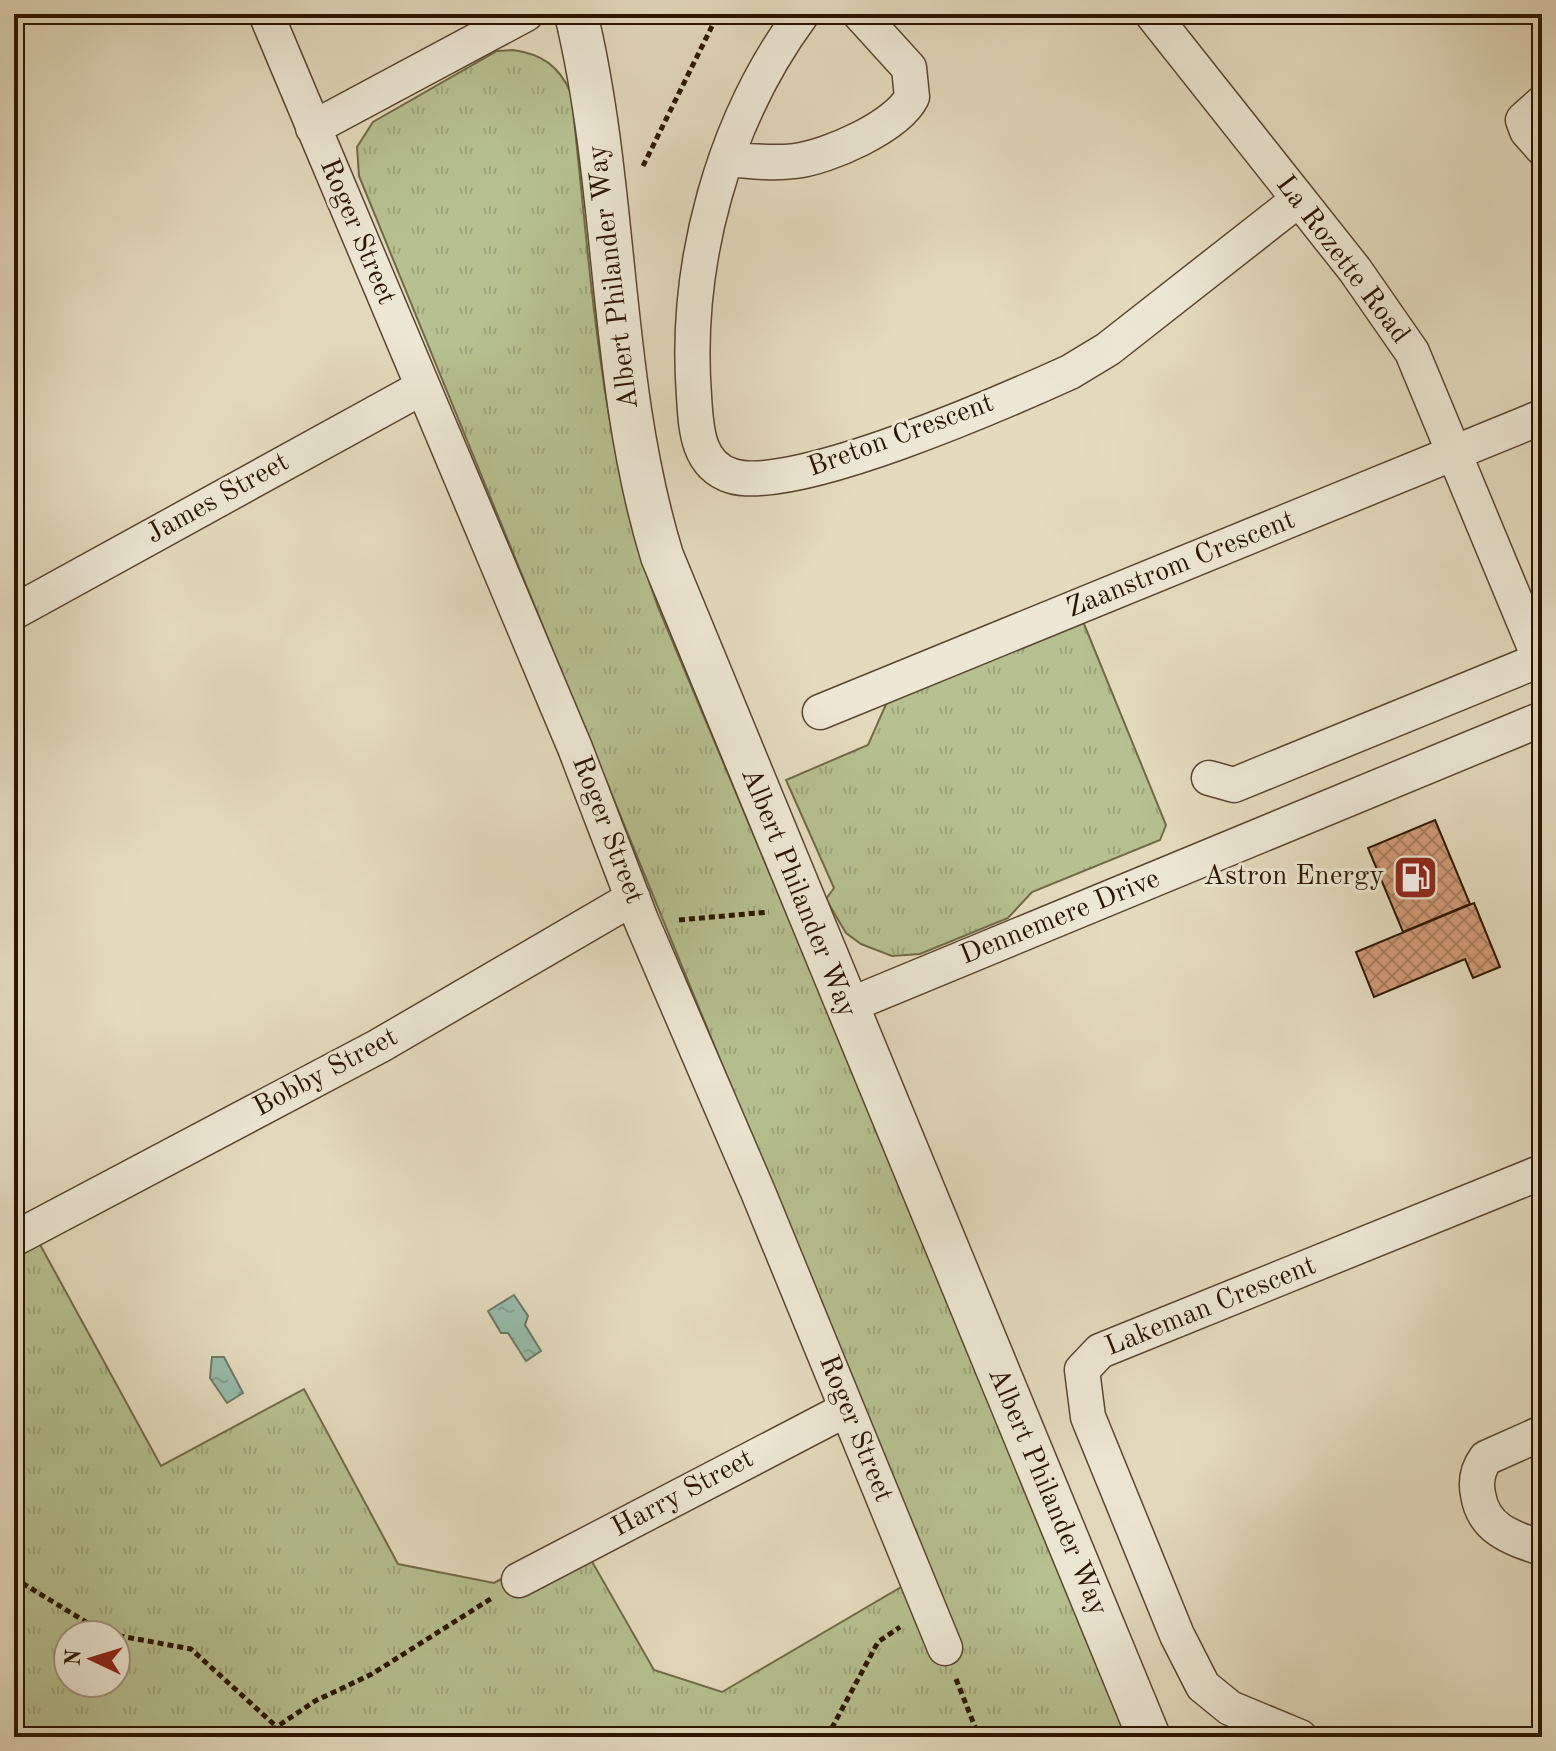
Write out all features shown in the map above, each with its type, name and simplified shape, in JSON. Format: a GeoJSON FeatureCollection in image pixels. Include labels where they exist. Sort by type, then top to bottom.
{"type":"FeatureCollection","features":[{"type":"Feature","properties":{"kind":"street","name":"Roger Street"},"geometry":{"type":"LineString","coordinates":[[266,14],[575,748],[639,913],[945,1648]]}},
{"type":"Feature","properties":{"kind":"street"},"geometry":{"type":"LineString","coordinates":[[313,128],[526,14]]}},
{"type":"Feature","properties":{"kind":"street","name":"Albert Philander Way"},"geometry":{"type":"LineString","coordinates":[[576,14],[589,77],[636,458],[647,509],[675,596],[1149,1737]]}},
{"type":"Feature","properties":{"kind":"street","name":"Breton Crescent"},"geometry":{"type":"LineString","coordinates":[[802,14],[766,71],[726,159],[703,243],[691,353],[696,428],[701,448],[716,469],[742,479],[818,470],[1070,372],[1108,349],[1298,200]]}},
{"type":"Feature","properties":{"kind":"street"},"geometry":{"type":"LineString","coordinates":[[726,159],[764,163],[805,160],[876,130],[900,116],[912,97],[909,68],[860,14]]}},
{"type":"Feature","properties":{"kind":"street","name":"La Rozette Road"},"geometry":{"type":"LineString","coordinates":[[1152,14],[1355,270],[1412,352],[1541,662]]}},
{"type":"Feature","properties":{"kind":"street"},"geometry":{"type":"LineString","coordinates":[[1542,103],[1523,120],[1527,131],[1542,148]]}},
{"type":"Feature","properties":{"kind":"street","name":"James Street"},"geometry":{"type":"LineString","coordinates":[[14,612],[423,387]]}},
{"type":"Feature","properties":{"kind":"street","name":"Zaanstrom Crescent"},"geometry":{"type":"LineString","coordinates":[[820,712],[1542,417]]}},
{"type":"Feature","properties":{"kind":"street"},"geometry":{"type":"LineString","coordinates":[[1209,778],[1234,785],[1541,662]]}},
{"type":"Feature","properties":{"kind":"street","name":"Dennemere Drive"},"geometry":{"type":"LineString","coordinates":[[845,1007],[1542,719]]}},
{"type":"Feature","properties":{"kind":"street","name":"Bobby Street"},"geometry":{"type":"LineString","coordinates":[[14,1239],[639,913]]}},
{"type":"Feature","properties":{"kind":"street","name":"Lakeman Crescent"},"geometry":{"type":"LineString","coordinates":[[1300,1737],[1230,1708],[1203,1686],[1177,1635],[1088,1417],[1082,1370],[1100,1351],[1542,1172]]}},
{"type":"Feature","properties":{"kind":"street","name":"Harry Street"},"geometry":{"type":"LineString","coordinates":[[519,1580],[847,1409]]}},
{"type":"Feature","properties":{"kind":"street"},"geometry":{"type":"LineString","coordinates":[[1542,1433],[1486,1458],[1476,1485],[1482,1511],[1493,1527],[1542,1548]]}},
{"type":"Feature","properties":{"kind":"path"},"geometry":{"type":"LineString","coordinates":[[640,171],[718,14]]}},
{"type":"Feature","properties":{"kind":"path"},"geometry":{"type":"LineString","coordinates":[[639,913],[664,922],[774,912]]}},
{"type":"Feature","properties":{"kind":"path"},"geometry":{"type":"LineString","coordinates":[[14,1578],[104,1633],[191,1649],[288,1737]]}},
{"type":"Feature","properties":{"kind":"path"},"geometry":{"type":"LineString","coordinates":[[242,1737],[275,1728],[315,1701],[372,1674],[519,1580]]}},
{"type":"Feature","properties":{"kind":"path"},"geometry":{"type":"LineString","coordinates":[[827,1737],[878,1642],[929,1609]]}},
{"type":"Feature","properties":{"kind":"path"},"geometry":{"type":"LineString","coordinates":[[945,1648],[979,1737]]}},
{"type":"Feature","properties":{"kind":"green space"},"geometry":{"type":"Polygon","coordinates":[[[513,50],[541,58],[561,75],[571,93],[591,288],[609,418],[638,545],[658,607],[1132,1737],[14,1737],[14,1251],[37,1239],[161,1466],[304,1389],[398,1564],[494,1583],[578,1537],[654,1670],[722,1692],[903,1586],[933,1660],[961,1649],[359,176],[357,147],[373,122],[497,51],[513,50]]]}},
{"type":"Feature","properties":{"kind":"green space"},"geometry":{"type":"Polygon","coordinates":[[[1082,619],[1166,825],[1160,840],[1032,892],[1008,918],[920,954],[892,956],[861,944],[846,933],[826,899],[834,888],[786,780],[868,745],[887,702],[1082,619]]]}},
{"type":"Feature","properties":{"kind":"water"},"geometry":{"type":"Polygon","coordinates":[[[514,1295],[528,1316],[525,1325],[541,1351],[526,1361],[508,1333],[501,1333],[488,1311],[514,1295]]]}},
{"type":"Feature","properties":{"kind":"water"},"geometry":{"type":"Polygon","coordinates":[[[212,1357],[224,1357],[243,1393],[227,1403],[210,1378],[212,1357]]]}},
{"type":"Feature","properties":{"kind":"building"},"geometry":{"type":"Polygon","coordinates":[[[1435,820],[1470,904],[1403,932],[1368,848],[1435,820]]]}},
{"type":"Feature","properties":{"kind":"building"},"geometry":{"type":"Polygon","coordinates":[[[1474,903],[1500,967],[1473,978],[1465,959],[1374,997],[1356,952],[1474,903]]]}},
{"type":"Feature","properties":{"kind":"place","name":"Astron Energy"},"geometry":{"type":"Point","coordinates":[1415,877]}}]}
